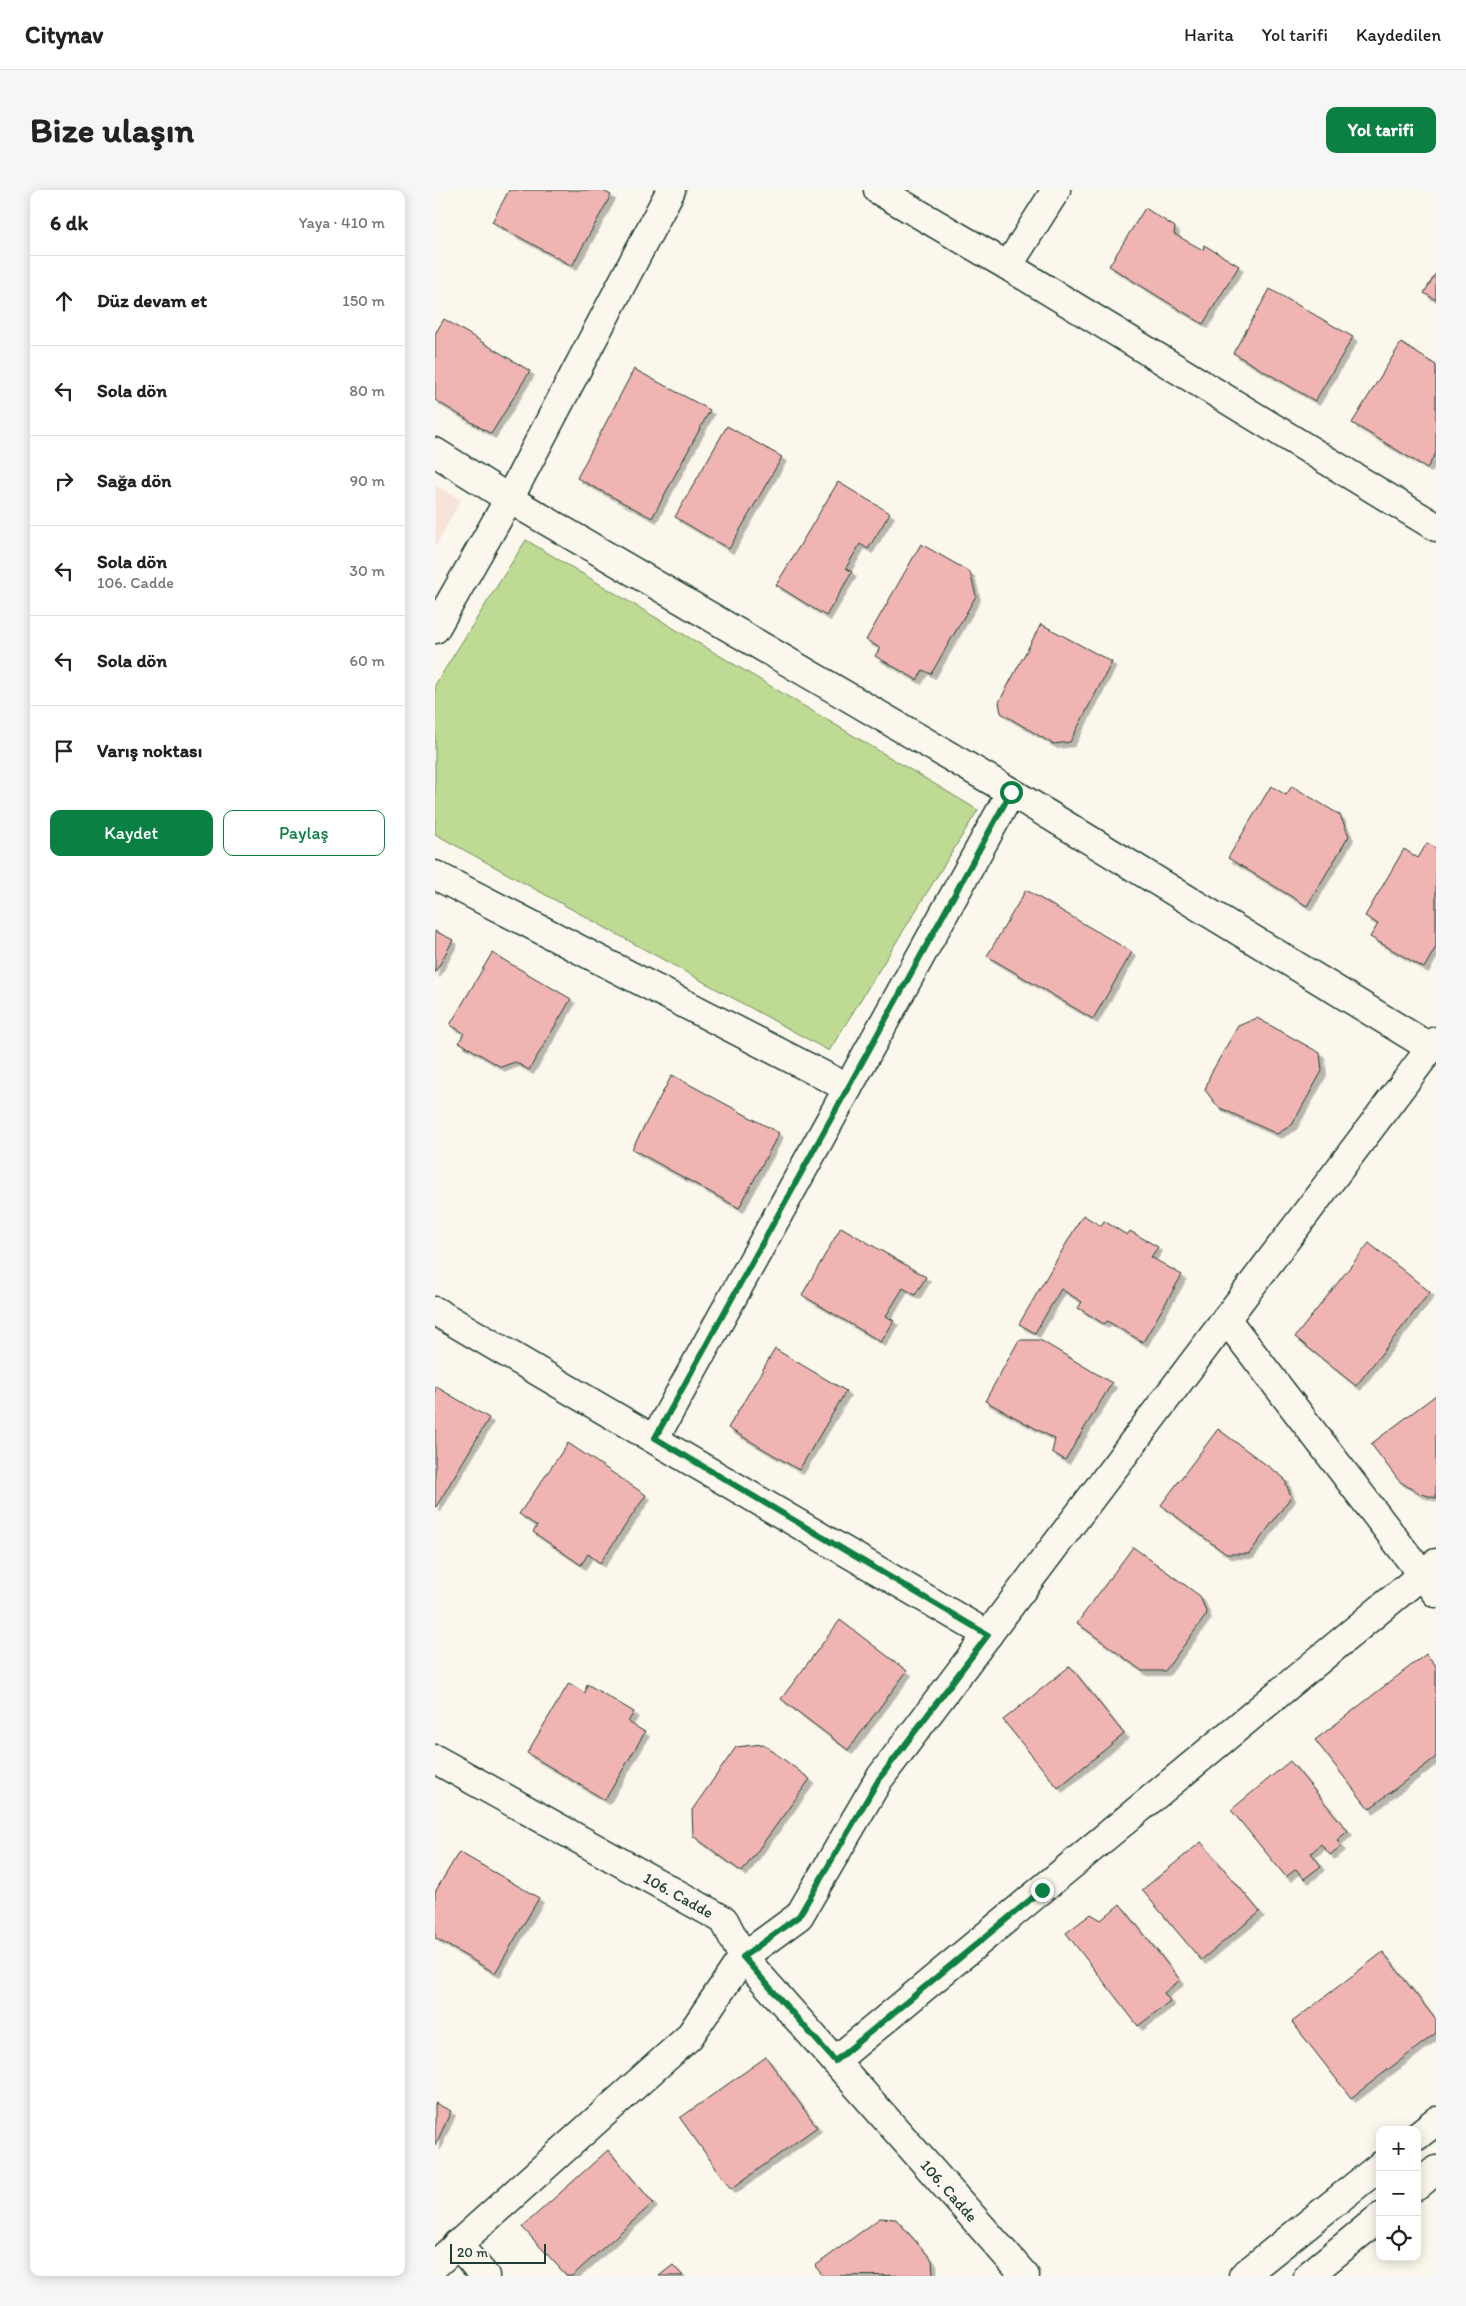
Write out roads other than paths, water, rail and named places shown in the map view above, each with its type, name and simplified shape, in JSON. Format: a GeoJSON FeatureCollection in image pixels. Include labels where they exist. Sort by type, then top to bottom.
{"type":"FeatureCollection","features":[{"type":"Feature","properties":{"kind":"street"},"geometry":{"type":"LineString","coordinates":[[435,628],[509,499],[671,190]]}},
{"type":"Feature","properties":{"kind":"street"},"geometry":{"type":"LineString","coordinates":[[878,190],[1008,266],[1436,527]]}},
{"type":"Feature","properties":{"kind":"street"},"geometry":{"type":"LineString","coordinates":[[1008,266],[1057,190]]}},
{"type":"Feature","properties":{"kind":"street"},"geometry":{"type":"LineString","coordinates":[[435,452],[509,499],[1011,792],[1433,1044],[879,1779],[799,1916],[743,1957],[689,2037],[435,2265]]}},
{"type":"Feature","properties":{"kind":"street"},"geometry":{"type":"LineString","coordinates":[[655,1438],[1011,792]]}},
{"type":"Feature","properties":{"kind":"street"},"geometry":{"type":"LineString","coordinates":[[435,875],[848,1088]]}},
{"type":"Feature","properties":{"kind":"street"},"geometry":{"type":"LineString","coordinates":[[435,1311],[655,1438],[988,1635]]}},
{"type":"Feature","properties":{"kind":"street"},"geometry":{"type":"LineString","coordinates":[[835,2061],[1431,1577],[1226,1319]]}},
{"type":"Feature","properties":{"kind":"street","name":"106. Cadde"},"geometry":{"type":"LineString","coordinates":[[435,1759],[724,1920],[743,1957],[1025,2276]]}},
{"type":"Feature","properties":{"kind":"street"},"geometry":{"type":"LineString","coordinates":[[1421,2133],[1436,2121]]}},
{"type":"Feature","properties":{"kind":"street"},"geometry":{"type":"LineString","coordinates":[[1243,2276],[1376,2169]]}},
{"type":"Feature","properties":{"kind":"street"},"geometry":{"type":"LineString","coordinates":[[1421,2183],[1436,2170]]}},
{"type":"Feature","properties":{"kind":"street"},"geometry":{"type":"LineString","coordinates":[[1308,2276],[1376,2220]]}},
{"type":"Feature","properties":{"kind":"street"},"geometry":{"type":"LineString","coordinates":[[457,2244],[485,2276]]}}]}
